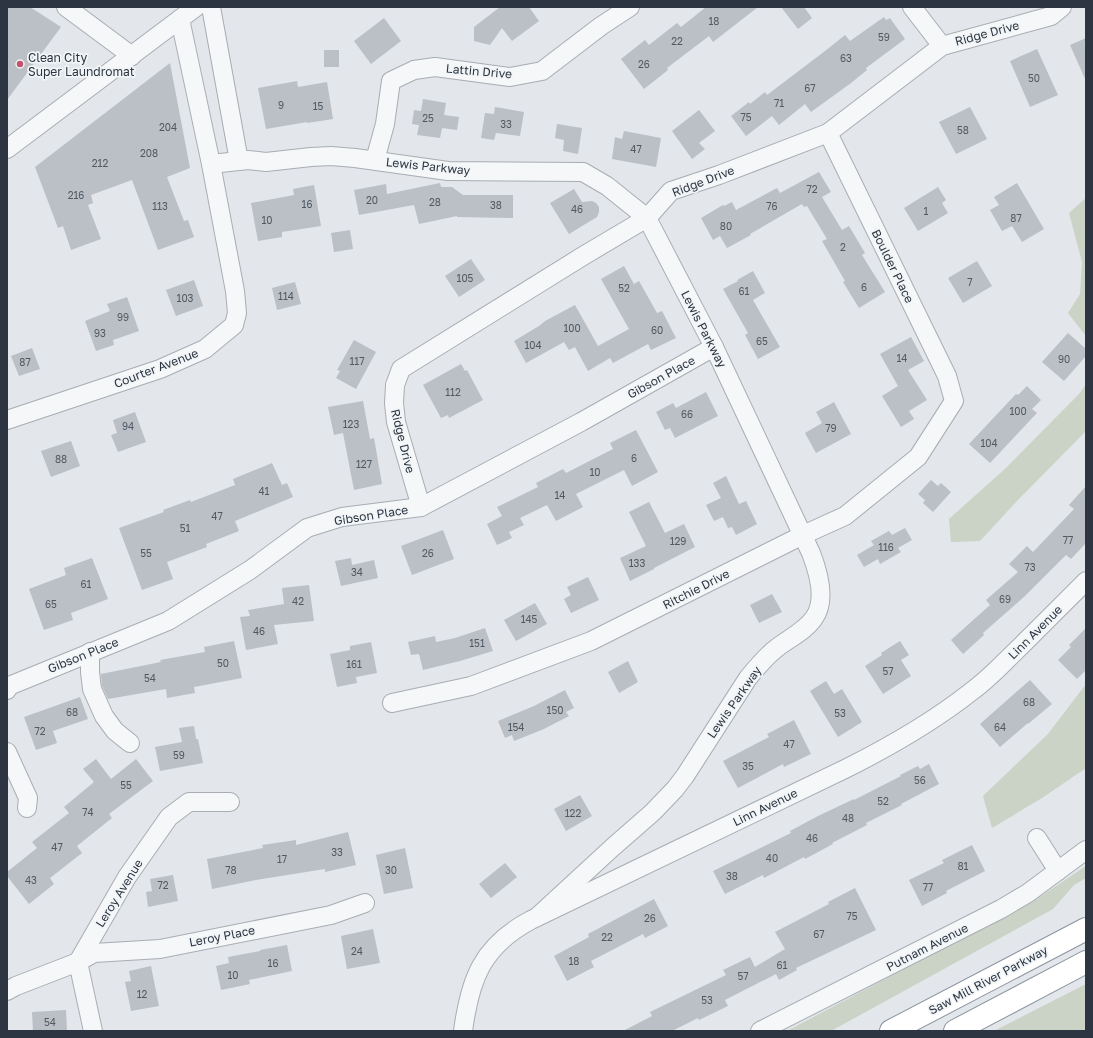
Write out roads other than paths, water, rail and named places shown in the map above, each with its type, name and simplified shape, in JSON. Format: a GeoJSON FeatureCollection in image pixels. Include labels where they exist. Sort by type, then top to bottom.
{"type":"FeatureCollection","features":[{"type":"Feature","properties":{"kind":"highway","name":"Saw Mill River Parkway"},"geometry":{"type":"LineString","coordinates":[[891,1031],[1086,929]]}},
{"type":"Feature","properties":{"kind":"highway"},"geometry":{"type":"LineString","coordinates":[[955,1031],[1086,962]]}},
{"type":"Feature","properties":{"kind":"street"},"geometry":{"type":"LineString","coordinates":[[66,7],[132,56]]}},
{"type":"Feature","properties":{"kind":"street"},"geometry":{"type":"LineString","coordinates":[[7,149],[196,7]]}},
{"type":"Feature","properties":{"kind":"street"},"geometry":{"type":"LineString","coordinates":[[211,7],[239,161]]}},
{"type":"Feature","properties":{"kind":"street","name":"Lattin Drive"},"geometry":{"type":"LineString","coordinates":[[375,160],[385,124],[391,81],[414,70],[435,67],[510,76],[542,71],[601,26],[630,7]]}},
{"type":"Feature","properties":{"kind":"street"},"geometry":{"type":"LineString","coordinates":[[912,7],[942,46]]}},
{"type":"Feature","properties":{"kind":"street","name":"Ridge Drive"},"geometry":{"type":"LineString","coordinates":[[421,507],[396,422],[394,403],[395,386],[401,369],[647,218],[670,191],[719,175],[828,133],[942,46],[1051,16],[1062,7]]}},
{"type":"Feature","properties":{"kind":"street"},"geometry":{"type":"LineString","coordinates":[[180,19],[211,164]]}},
{"type":"Feature","properties":{"kind":"street","name":"Boulder Place"},"geometry":{"type":"LineString","coordinates":[[828,133],[947,376],[954,401]]}},
{"type":"Feature","properties":{"kind":"street","name":"Lewis Parkway"},"geometry":{"type":"LineString","coordinates":[[211,164],[248,160],[266,162],[330,156],[375,160],[448,171],[582,172],[607,186],[647,218],[714,347],[816,564],[820,584],[820,595],[817,614],[814,619],[777,648],[757,667],[748,678],[685,776],[664,801],[537,917]]}},
{"type":"Feature","properties":{"kind":"street","name":"Courter Avenue"},"geometry":{"type":"LineString","coordinates":[[7,420],[160,369],[205,349],[234,325],[237,313],[235,291],[211,164]]}},
{"type":"Feature","properties":{"kind":"street","name":"Gibson Place"},"geometry":{"type":"LineString","coordinates":[[8,688],[90,652],[168,621],[250,570],[307,528],[342,517],[421,507],[581,422],[714,347]]}},
{"type":"Feature","properties":{"kind":"street","name":"Ritchie Drive"},"geometry":{"type":"LineString","coordinates":[[392,703],[471,686],[591,641],[803,535],[845,516],[918,457],[954,401]]}},
{"type":"Feature","properties":{"kind":"street","name":"Linn Avenue"},"geometry":{"type":"LineString","coordinates":[[463,1031],[468,999],[481,966],[501,940],[512,931],[537,917],[845,769],[910,733],[973,691],[1007,660],[1086,581]]}},
{"type":"Feature","properties":{"kind":"street"},"geometry":{"type":"LineString","coordinates":[[90,652],[92,689],[104,716],[115,731],[130,743]]}},
{"type":"Feature","properties":{"kind":"street"},"geometry":{"type":"LineString","coordinates":[[7,752],[28,798],[27,808]]}},
{"type":"Feature","properties":{"kind":"street","name":"Leroy Avenue"},"geometry":{"type":"LineString","coordinates":[[78,962],[127,877],[169,817],[189,802],[230,802]]}},
{"type":"Feature","properties":{"kind":"street"},"geometry":{"type":"LineString","coordinates":[[1037,838],[1058,871]]}},
{"type":"Feature","properties":{"kind":"street","name":"Putnam Avenue"},"geometry":{"type":"LineString","coordinates":[[760,1031],[1000,909],[1028,893],[1086,850]]}},
{"type":"Feature","properties":{"kind":"street","name":"Leroy Place"},"geometry":{"type":"LineString","coordinates":[[78,962],[94,953],[160,948],[331,915],[365,903]]}},
{"type":"Feature","properties":{"kind":"street"},"geometry":{"type":"LineString","coordinates":[[7,990],[78,962],[93,1031]]}},
{"type":"Feature","properties":{"kind":"place","name":"Clean City Super Laundromat"},"geometry":{"type":"Point","coordinates":[20,64]}}]}
